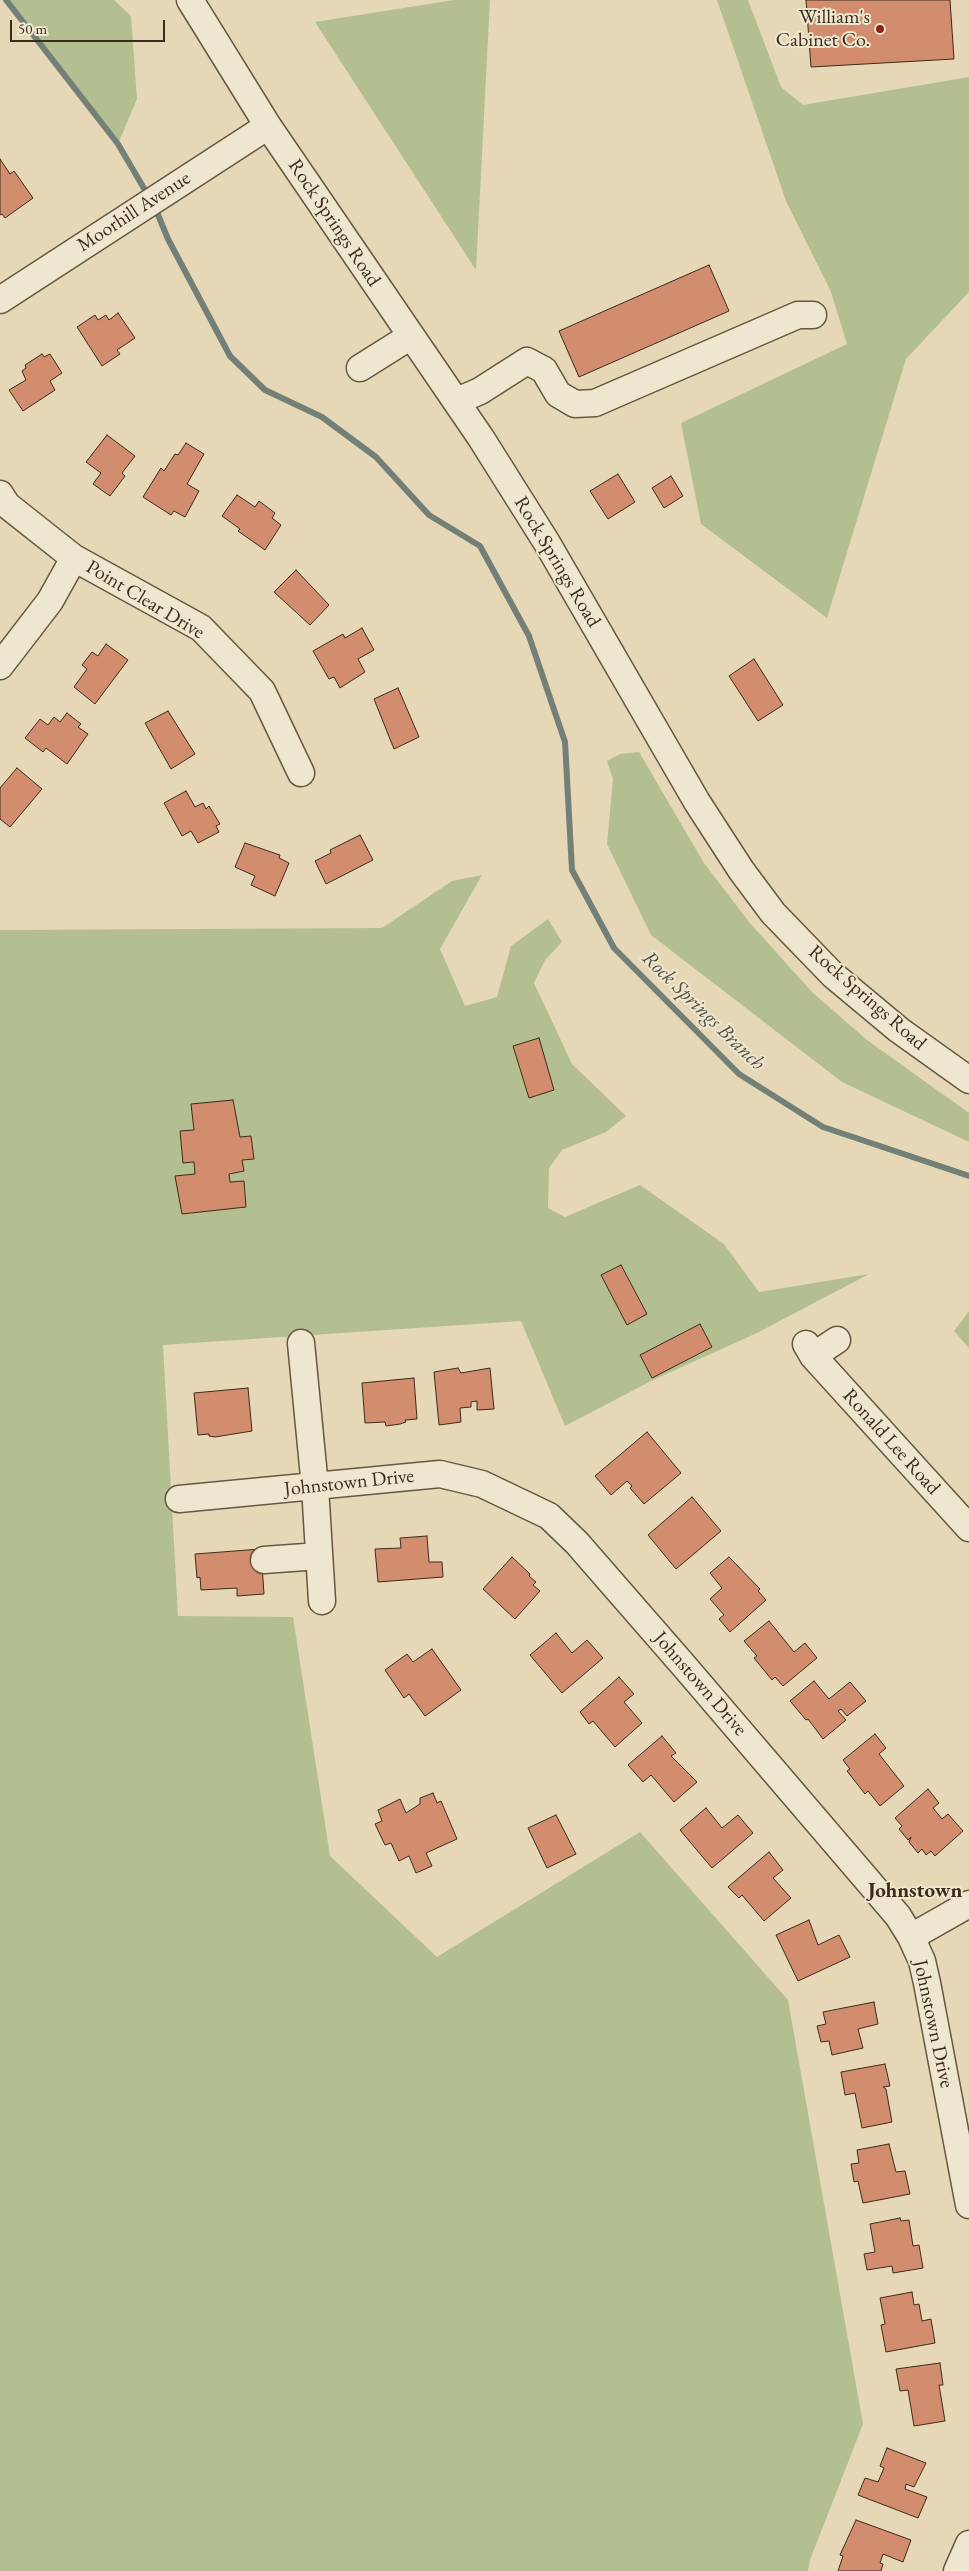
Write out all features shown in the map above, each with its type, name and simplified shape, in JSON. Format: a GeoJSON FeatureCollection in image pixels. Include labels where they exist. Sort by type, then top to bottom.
{"type":"FeatureCollection","features":[{"type":"Feature","properties":{"kind":"street","name":"Rock Springs Road"},"geometry":{"type":"LineString","coordinates":[[190,0],[268,126],[457,401],[547,543],[697,802],[773,913],[833,975],[907,1036],[969,1080]]}},
{"type":"Feature","properties":{"kind":"street","name":"Moorhill Avenue"},"geometry":{"type":"LineString","coordinates":[[0,300],[268,126]]}},
{"type":"Feature","properties":{"kind":"street"},"geometry":{"type":"LineString","coordinates":[[457,401],[480,391],[528,361],[544,370],[558,394],[575,404],[595,403],[798,315],[814,315]]}},
{"type":"Feature","properties":{"kind":"street"},"geometry":{"type":"LineString","coordinates":[[360,368],[411,336]]}},
{"type":"Feature","properties":{"kind":"street","name":"Point Clear Drive"},"geometry":{"type":"LineString","coordinates":[[0,494],[7,504],[74,558],[201,628],[262,691],[302,773]]}},
{"type":"Feature","properties":{"kind":"street"},"geometry":{"type":"LineString","coordinates":[[0,666],[50,601],[74,558]]}},
{"type":"Feature","properties":{"kind":"street","name":"Ronald Lee Road"},"geometry":{"type":"LineString","coordinates":[[837,1340],[809,1350],[966,1518]]}},
{"type":"Feature","properties":{"kind":"street"},"geometry":{"type":"LineString","coordinates":[[301,1343],[315,1487],[322,1601]]}},
{"type":"Feature","properties":{"kind":"street","name":"Johnstown Drive"},"geometry":{"type":"LineString","coordinates":[[179,1499],[440,1474],[482,1484],[549,1516],[577,1543],[685,1667],[898,1916],[911,1937],[922,1961],[927,1982],[969,2206]]}},
{"type":"Feature","properties":{"kind":"street"},"geometry":{"type":"LineString","coordinates":[[264,1560],[319,1556]]}},
{"type":"Feature","properties":{"kind":"street"},"geometry":{"type":"LineString","coordinates":[[911,1937],[969,1904]]}},
{"type":"Feature","properties":{"kind":"street"},"geometry":{"type":"LineString","coordinates":[[958,2571],[969,2544]]}},
{"type":"Feature","properties":{"kind":"green space"},"geometry":{"type":"Polygon","coordinates":[[[6,0],[114,0],[131,16],[137,99],[118,144],[6,0]]]}},
{"type":"Feature","properties":{"kind":"green space"},"geometry":{"type":"Polygon","coordinates":[[[454,0],[490,0],[476,270],[315,22],[454,0]]]}},
{"type":"Feature","properties":{"kind":"green space"},"geometry":{"type":"Polygon","coordinates":[[[717,0],[748,0],[781,87],[803,105],[969,77],[969,292],[906,359],[827,618],[701,524],[681,423],[847,344],[831,292],[786,201],[717,0]]]}},
{"type":"Feature","properties":{"kind":"green space"},"geometry":{"type":"Polygon","coordinates":[[[639,752],[704,863],[749,922],[812,992],[867,1040],[969,1113],[969,1142],[842,1082],[651,935],[607,844],[613,779],[607,761],[620,754],[639,752]]]}},
{"type":"Feature","properties":{"kind":"green space"},"geometry":{"type":"Polygon","coordinates":[[[482,875],[440,949],[465,1006],[497,997],[511,946],[548,919],[562,942],[545,960],[534,983],[572,1064],[626,1116],[606,1132],[562,1150],[549,1168],[548,1208],[565,1217],[640,1185],[724,1244],[759,1292],[869,1274],[757,1333],[653,1380],[565,1426],[521,1321],[163,1345],[178,1616],[293,1617],[330,1856],[437,1957],[640,1832],[788,2000],[863,2424],[810,2560],[808,2571],[0,2571],[0,930],[382,928],[452,881],[482,875]]]}},
{"type":"Feature","properties":{"kind":"green space"},"geometry":{"type":"Polygon","coordinates":[[[969,1311],[969,1348],[954,1331],[969,1311]]]}},
{"type":"Feature","properties":{"kind":"building","name":"William's Cabinet Co."},"geometry":{"type":"Polygon","coordinates":[[[806,0],[950,0],[954,59],[811,67],[806,0]]]}},
{"type":"Feature","properties":{"kind":"building"},"geometry":{"type":"Polygon","coordinates":[[[0,159],[10,174],[14,171],[33,198],[5,218],[2,214],[0,215],[0,159]]]}},
{"type":"Feature","properties":{"kind":"building"},"geometry":{"type":"Polygon","coordinates":[[[709,265],[729,311],[579,377],[559,331],[709,265]]]}},
{"type":"Feature","properties":{"kind":"building"},"geometry":{"type":"Polygon","coordinates":[[[118,313],[135,338],[117,350],[120,354],[102,366],[77,327],[95,315],[98,320],[106,315],[109,320],[118,313]]]}},
{"type":"Feature","properties":{"kind":"building"},"geometry":{"type":"Polygon","coordinates":[[[42,354],[44,357],[50,354],[62,373],[50,381],[55,390],[23,411],[9,390],[26,380],[22,371],[26,368],[25,365],[42,354]]]}},
{"type":"Feature","properties":{"kind":"building"},"geometry":{"type":"Polygon","coordinates":[[[107,435],[135,456],[122,473],[125,476],[110,496],[93,484],[101,473],[86,462],[107,435]]]}},
{"type":"Feature","properties":{"kind":"building"},"geometry":{"type":"Polygon","coordinates":[[[186,443],[204,454],[187,484],[199,491],[185,517],[174,511],[171,515],[143,497],[161,468],[164,471],[175,454],[178,455],[186,443]]]}},
{"type":"Feature","properties":{"kind":"building"},"geometry":{"type":"Polygon","coordinates":[[[618,474],[635,502],[608,519],[590,491],[618,474]]]}},
{"type":"Feature","properties":{"kind":"building"},"geometry":{"type":"Polygon","coordinates":[[[671,476],[683,496],[664,508],[652,488],[671,476]]]}},
{"type":"Feature","properties":{"kind":"building"},"geometry":{"type":"Polygon","coordinates":[[[237,495],[255,507],[259,501],[275,513],[272,518],[281,525],[265,550],[238,531],[240,529],[222,516],[237,495]]]}},
{"type":"Feature","properties":{"kind":"building"},"geometry":{"type":"Polygon","coordinates":[[[296,570],[329,605],[310,625],[274,592],[296,570]]]}},
{"type":"Feature","properties":{"kind":"building"},"geometry":{"type":"Polygon","coordinates":[[[362,628],[374,650],[358,659],[365,672],[340,688],[334,677],[329,679],[313,651],[343,634],[345,638],[362,628]]]}},
{"type":"Feature","properties":{"kind":"building"},"geometry":{"type":"Polygon","coordinates":[[[106,644],[128,660],[95,704],[74,687],[87,669],[82,665],[92,652],[98,656],[106,644]]]}},
{"type":"Feature","properties":{"kind":"building"},"geometry":{"type":"Polygon","coordinates":[[[754,659],[783,705],[758,721],[729,676],[754,659]]]}},
{"type":"Feature","properties":{"kind":"building"},"geometry":{"type":"Polygon","coordinates":[[[398,688],[419,737],[394,749],[374,699],[398,688]]]}},
{"type":"Feature","properties":{"kind":"building"},"geometry":{"type":"Polygon","coordinates":[[[168,711],[195,754],[171,769],[145,723],[168,711]]]}},
{"type":"Feature","properties":{"kind":"building"},"geometry":{"type":"Polygon","coordinates":[[[67,713],[81,724],[78,727],[88,734],[67,764],[46,748],[43,752],[25,738],[40,719],[48,725],[54,717],[60,722],[67,713]]]}},
{"type":"Feature","properties":{"kind":"building"},"geometry":{"type":"Polygon","coordinates":[[[17,768],[42,789],[10,827],[0,819],[0,788],[17,768]]]}},
{"type":"Feature","properties":{"kind":"building"},"geometry":{"type":"Polygon","coordinates":[[[186,791],[195,807],[203,803],[206,809],[209,806],[220,824],[216,826],[219,832],[198,843],[191,831],[182,836],[164,803],[186,791]]]}},
{"type":"Feature","properties":{"kind":"building"},"geometry":{"type":"Polygon","coordinates":[[[360,835],[373,860],[326,884],[315,861],[331,853],[330,850],[360,835]]]}},
{"type":"Feature","properties":{"kind":"building"},"geometry":{"type":"Polygon","coordinates":[[[245,843],[280,855],[279,858],[289,863],[275,896],[251,885],[255,876],[235,867],[245,843]]]}},
{"type":"Feature","properties":{"kind":"building"},"geometry":{"type":"Polygon","coordinates":[[[539,1038],[554,1090],[529,1098],[513,1046],[539,1038]]]}},
{"type":"Feature","properties":{"kind":"building"},"geometry":{"type":"Polygon","coordinates":[[[233,1100],[240,1137],[251,1136],[254,1159],[242,1160],[244,1171],[229,1174],[230,1182],[244,1181],[246,1207],[182,1214],[175,1176],[195,1174],[194,1162],[183,1163],[180,1131],[194,1130],[191,1104],[233,1100]]]}},
{"type":"Feature","properties":{"kind":"building"},"geometry":{"type":"Polygon","coordinates":[[[621,1265],[647,1314],[627,1325],[601,1275],[621,1265]]]}},
{"type":"Feature","properties":{"kind":"building"},"geometry":{"type":"Polygon","coordinates":[[[700,1324],[712,1347],[652,1378],[640,1355],[700,1324]]]}},
{"type":"Feature","properties":{"kind":"building"},"geometry":{"type":"Polygon","coordinates":[[[458,1368],[461,1373],[490,1368],[494,1409],[477,1410],[477,1401],[471,1402],[471,1407],[460,1408],[461,1422],[439,1425],[434,1372],[458,1368]]]}},
{"type":"Feature","properties":{"kind":"building"},"geometry":{"type":"Polygon","coordinates":[[[414,1378],[417,1419],[405,1420],[406,1422],[400,1424],[386,1426],[385,1422],[365,1423],[362,1383],[414,1378]]]}},
{"type":"Feature","properties":{"kind":"building"},"geometry":{"type":"Polygon","coordinates":[[[248,1388],[252,1431],[215,1437],[209,1436],[209,1434],[198,1435],[194,1393],[248,1388]]]}},
{"type":"Feature","properties":{"kind":"building"},"geometry":{"type":"Polygon","coordinates":[[[647,1432],[681,1473],[644,1504],[630,1488],[632,1486],[627,1481],[611,1495],[595,1476],[647,1432]]]}},
{"type":"Feature","properties":{"kind":"building"},"geometry":{"type":"Polygon","coordinates":[[[692,1497],[721,1531],[676,1569],[648,1535],[692,1497]]]}},
{"type":"Feature","properties":{"kind":"building"},"geometry":{"type":"Polygon","coordinates":[[[427,1536],[429,1562],[442,1562],[443,1577],[378,1582],[375,1549],[401,1548],[400,1538],[427,1536]]]}},
{"type":"Feature","properties":{"kind":"building"},"geometry":{"type":"Polygon","coordinates":[[[261,1549],[264,1594],[237,1596],[237,1588],[201,1590],[200,1577],[197,1578],[195,1554],[261,1549]]]}},
{"type":"Feature","properties":{"kind":"building"},"geometry":{"type":"Polygon","coordinates":[[[512,1557],[530,1574],[529,1576],[536,1582],[533,1585],[540,1591],[515,1619],[483,1589],[512,1557]]]}},
{"type":"Feature","properties":{"kind":"building"},"geometry":{"type":"Polygon","coordinates":[[[729,1557],[760,1589],[758,1591],[766,1600],[730,1632],[719,1619],[724,1615],[710,1599],[722,1588],[710,1573],[729,1557]]]}},
{"type":"Feature","properties":{"kind":"building"},"geometry":{"type":"Polygon","coordinates":[[[769,1621],[794,1652],[805,1643],[817,1658],[783,1686],[775,1677],[772,1680],[754,1658],[757,1656],[744,1641],[769,1621]]]}},
{"type":"Feature","properties":{"kind":"building"},"geometry":{"type":"Polygon","coordinates":[[[556,1633],[572,1653],[587,1640],[603,1658],[562,1693],[530,1655],[556,1633]]]}},
{"type":"Feature","properties":{"kind":"building"},"geometry":{"type":"Polygon","coordinates":[[[432,1649],[461,1690],[425,1716],[409,1694],[404,1698],[385,1670],[407,1654],[413,1662],[432,1649]]]}},
{"type":"Feature","properties":{"kind":"building"},"geometry":{"type":"Polygon","coordinates":[[[619,1677],[634,1694],[624,1702],[642,1723],[615,1747],[593,1721],[589,1724],[580,1712],[619,1677]]]}},
{"type":"Feature","properties":{"kind":"building"},"geometry":{"type":"Polygon","coordinates":[[[814,1681],[829,1699],[850,1682],[866,1701],[847,1716],[841,1709],[838,1711],[846,1720],[823,1739],[808,1719],[806,1720],[790,1701],[814,1681]]]}},
{"type":"Feature","properties":{"kind":"building"},"geometry":{"type":"Polygon","coordinates":[[[875,1734],[886,1748],[879,1754],[904,1786],[880,1806],[868,1791],[865,1794],[847,1771],[850,1769],[843,1760],[875,1734]]]}},
{"type":"Feature","properties":{"kind":"building"},"geometry":{"type":"Polygon","coordinates":[[[662,1736],[676,1753],[671,1756],[697,1782],[674,1802],[651,1775],[643,1782],[628,1765],[662,1736]]]}},
{"type":"Feature","properties":{"kind":"building"},"geometry":{"type":"Polygon","coordinates":[[[928,1789],[939,1803],[933,1808],[942,1819],[948,1814],[963,1831],[935,1856],[931,1851],[926,1855],[922,1849],[918,1853],[909,1842],[911,1837],[908,1840],[899,1829],[902,1826],[895,1818],[928,1789]]]}},
{"type":"Feature","properties":{"kind":"building"},"geometry":{"type":"Polygon","coordinates":[[[433,1793],[437,1803],[441,1801],[457,1839],[426,1853],[432,1866],[416,1873],[409,1856],[399,1861],[391,1843],[385,1845],[375,1824],[382,1821],[378,1810],[400,1799],[406,1813],[420,1804],[420,1798],[433,1793]]]}},
{"type":"Feature","properties":{"kind":"building"},"geometry":{"type":"Polygon","coordinates":[[[706,1808],[722,1828],[738,1815],[753,1833],[712,1868],[680,1830],[706,1808]]]}},
{"type":"Feature","properties":{"kind":"building"},"geometry":{"type":"Polygon","coordinates":[[[556,1815],[576,1854],[547,1868],[528,1828],[556,1815]]]}},
{"type":"Feature","properties":{"kind":"building"},"geometry":{"type":"Polygon","coordinates":[[[769,1852],[783,1870],[773,1878],[791,1898],[764,1921],[742,1895],[739,1898],[728,1887],[769,1852]]]}},
{"type":"Feature","properties":{"kind":"building"},"geometry":{"type":"Polygon","coordinates":[[[809,1920],[818,1945],[839,1935],[850,1957],[798,1981],[776,1935],[809,1920]]]}},
{"type":"Feature","properties":{"kind":"building"},"geometry":{"type":"Polygon","coordinates":[[[874,2002],[878,2024],[858,2029],[863,2048],[832,2055],[829,2041],[821,2042],[817,2026],[826,2024],[823,2012],[874,2002]]]}},
{"type":"Feature","properties":{"kind":"building"},"geometry":{"type":"Polygon","coordinates":[[[885,2064],[890,2086],[883,2087],[886,2089],[892,2122],[862,2128],[855,2093],[845,2095],[841,2072],[885,2064]]]}},
{"type":"Feature","properties":{"kind":"building"},"geometry":{"type":"Polygon","coordinates":[[[889,2144],[896,2172],[905,2171],[910,2194],[863,2203],[858,2181],[854,2182],[851,2164],[859,2163],[857,2150],[889,2144]]]}},
{"type":"Feature","properties":{"kind":"building"},"geometry":{"type":"Polygon","coordinates":[[[900,2218],[901,2221],[909,2220],[913,2246],[919,2245],[923,2268],[893,2273],[892,2266],[867,2270],[864,2254],[875,2252],[870,2224],[900,2218]]]}},
{"type":"Feature","properties":{"kind":"building"},"geometry":{"type":"Polygon","coordinates":[[[912,2292],[914,2305],[919,2304],[922,2321],[931,2319],[935,2343],[886,2352],[881,2325],[885,2324],[880,2298],[912,2292]]]}},
{"type":"Feature","properties":{"kind":"building"},"geometry":{"type":"Polygon","coordinates":[[[940,2363],[943,2385],[939,2385],[945,2421],[914,2426],[908,2390],[900,2391],[896,2369],[940,2363]]]}},
{"type":"Feature","properties":{"kind":"building"},"geometry":{"type":"Polygon","coordinates":[[[887,2448],[926,2463],[914,2487],[906,2484],[905,2489],[927,2497],[918,2518],[858,2495],[865,2478],[878,2482],[884,2468],[880,2466],[887,2448]]]}},
{"type":"Feature","properties":{"kind":"building"},"geometry":{"type":"Polygon","coordinates":[[[856,2520],[911,2540],[903,2562],[883,2554],[880,2563],[883,2564],[881,2571],[838,2571],[843,2556],[840,2555],[856,2520]]]}},
{"type":"Feature","properties":{"kind":"waterway","name":"Rock Springs Branch"},"geometry":{"type":"LineString","coordinates":[[6,0],[118,144],[149,197]]}},
{"type":"Feature","properties":{"kind":"waterway","name":"Rock Springs Branch"},"geometry":{"type":"LineString","coordinates":[[154,205],[168,239],[230,356],[265,390],[322,417],[376,457],[429,515],[480,546],[529,636],[565,742],[572,870],[614,948],[739,1074],[823,1127],[969,1176]]}},
{"type":"Feature","properties":{"kind":"place","name":"William's Cabinet Co."},"geometry":{"type":"Point","coordinates":[880,29]}},
{"type":"Feature","properties":{"kind":"district","name":"Johnstown"},"geometry":{"type":"Point","coordinates":[915,1891]}}]}
